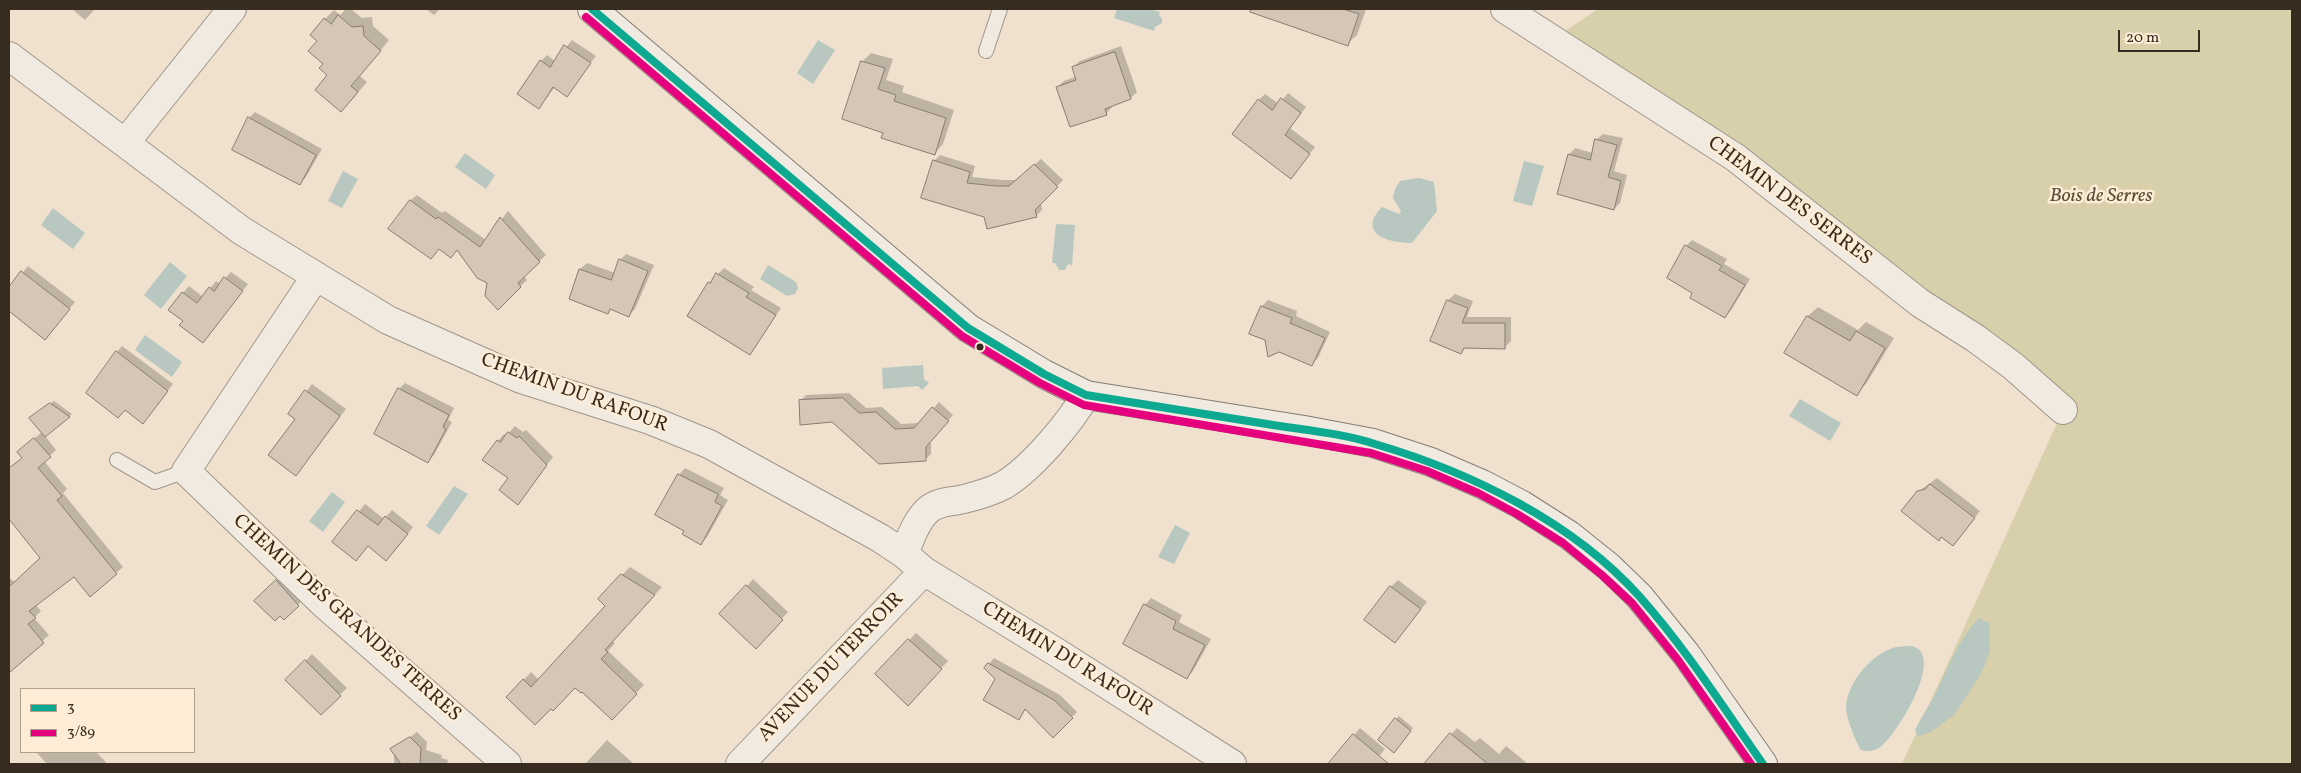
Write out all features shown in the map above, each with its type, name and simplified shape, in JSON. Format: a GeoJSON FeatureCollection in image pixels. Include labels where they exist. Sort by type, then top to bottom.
{"type":"FeatureCollection","features":[{"type":"Feature","properties":{"kind":"street"},"geometry":{"type":"LineString","coordinates":[[125,144],[232,9]]}},
{"type":"Feature","properties":{"kind":"street"},"geometry":{"type":"LineString","coordinates":[[592,9],[968,328],[1044,374],[1086,395],[1373,443],[1430,462],[1482,484],[1522,505],[1569,535],[1609,567],[1639,596],[1686,654],[1764,764]]}},
{"type":"Feature","properties":{"kind":"street","name":"CHEMIN DES SERRES"},"geometry":{"type":"LineString","coordinates":[[1505,9],[1736,158],[1920,303],[1975,338],[2012,366],[2063,410]]}},
{"type":"Feature","properties":{"kind":"street","name":"CHEMIN DU RAFOUR"},"geometry":{"type":"LineString","coordinates":[[9,56],[242,231],[388,320],[521,379],[650,420],[709,444],[872,534],[1232,764]]}},
{"type":"Feature","properties":{"kind":"street"},"geometry":{"type":"LineString","coordinates":[[186,471],[316,276]]}},
{"type":"Feature","properties":{"kind":"street"},"geometry":{"type":"LineString","coordinates":[[914,562],[917,525],[928,510],[944,502],[964,499],[1003,485],[1028,466],[1077,410],[1086,395]]}},
{"type":"Feature","properties":{"kind":"street","name":"CHEMIN DES GRANDES TERRES"},"geometry":{"type":"LineString","coordinates":[[186,471],[324,604],[507,764]]}},
{"type":"Feature","properties":{"kind":"street","name":"AVENUE DU TERROIR"},"geometry":{"type":"LineString","coordinates":[[740,764],[914,562]]}},
{"type":"Feature","properties":{"kind":"lane"},"geometry":{"type":"LineString","coordinates":[[986,51],[1000,9]]}},
{"type":"Feature","properties":{"kind":"lane"},"geometry":{"type":"LineString","coordinates":[[117,460],[155,482],[186,471]]}},
{"type":"Feature","properties":{"kind":"green space","name":"Bois de Serres"},"geometry":{"type":"Polygon","coordinates":[[[1598,9],[2292,9],[2292,764],[1902,764],[2063,410],[1552,40],[1598,9]]]}},
{"type":"Feature","properties":{"kind":"shaded area"},"geometry":{"type":"Polygon","coordinates":[[[1117,9],[1149,9],[1160,12],[1159,16],[1162,18],[1162,23],[1155,27],[1154,31],[1114,18],[1117,9]]]}},
{"type":"Feature","properties":{"kind":"shaded area"},"geometry":{"type":"Polygon","coordinates":[[[818,40],[835,50],[813,84],[797,73],[818,40]]]}},
{"type":"Feature","properties":{"kind":"shaded area"},"geometry":{"type":"Polygon","coordinates":[[[465,153],[495,175],[486,189],[455,167],[465,153]]]}},
{"type":"Feature","properties":{"kind":"shaded area"},"geometry":{"type":"Polygon","coordinates":[[[1524,161],[1544,166],[1532,206],[1513,201],[1524,161]]]}},
{"type":"Feature","properties":{"kind":"shaded area"},"geometry":{"type":"Polygon","coordinates":[[[343,171],[358,179],[342,208],[328,201],[343,171]]]}},
{"type":"Feature","properties":{"kind":"shaded area"},"geometry":{"type":"Polygon","coordinates":[[[1419,178],[1434,182],[1437,211],[1412,243],[1394,241],[1379,235],[1374,230],[1372,224],[1375,216],[1382,207],[1399,214],[1401,211],[1393,198],[1395,189],[1400,181],[1419,178]]]}},
{"type":"Feature","properties":{"kind":"shaded area"},"geometry":{"type":"Polygon","coordinates":[[[53,208],[85,233],[73,249],[41,225],[53,208]]]}},
{"type":"Feature","properties":{"kind":"shaded area"},"geometry":{"type":"Polygon","coordinates":[[[1056,224],[1075,225],[1072,265],[1068,264],[1065,270],[1059,270],[1055,263],[1052,263],[1056,224]]]}},
{"type":"Feature","properties":{"kind":"shaded area"},"geometry":{"type":"Polygon","coordinates":[[[170,262],[187,276],[161,309],[144,295],[170,262]]]}},
{"type":"Feature","properties":{"kind":"shaded area"},"geometry":{"type":"Polygon","coordinates":[[[768,265],[796,282],[798,288],[795,294],[787,296],[760,279],[768,265]]]}},
{"type":"Feature","properties":{"kind":"shaded area"},"geometry":{"type":"Polygon","coordinates":[[[145,335],[182,362],[172,377],[135,350],[145,335]]]}},
{"type":"Feature","properties":{"kind":"shaded area"},"geometry":{"type":"Polygon","coordinates":[[[923,365],[924,379],[929,383],[922,390],[918,386],[883,389],[882,368],[923,365]]]}},
{"type":"Feature","properties":{"kind":"shaded area"},"geometry":{"type":"Polygon","coordinates":[[[1800,399],[1841,423],[1830,441],[1789,416],[1800,399]]]}},
{"type":"Feature","properties":{"kind":"shaded area"},"geometry":{"type":"Polygon","coordinates":[[[454,486],[468,494],[439,535],[426,526],[454,486]]]}},
{"type":"Feature","properties":{"kind":"shaded area"},"geometry":{"type":"Polygon","coordinates":[[[332,492],[345,502],[323,532],[309,521],[332,492]]]}},
{"type":"Feature","properties":{"kind":"shaded area"},"geometry":{"type":"Polygon","coordinates":[[[1175,525],[1190,533],[1174,564],[1158,557],[1175,525]]]}},
{"type":"Feature","properties":{"kind":"shaded area"},"geometry":{"type":"Polygon","coordinates":[[[1979,618],[1989,623],[1990,649],[1979,677],[1955,714],[1931,732],[1918,736],[1915,730],[1917,725],[1934,697],[1965,635],[1979,618]]]}},
{"type":"Feature","properties":{"kind":"shaded area"},"geometry":{"type":"Polygon","coordinates":[[[1896,647],[1915,647],[1922,655],[1924,667],[1920,682],[1905,716],[1886,742],[1875,750],[1861,750],[1846,710],[1851,688],[1856,678],[1870,662],[1878,655],[1896,647]]]}},
{"type":"Feature","properties":{"kind":"building"},"geometry":{"type":"Polygon","coordinates":[[[1251,9],[1343,9],[1359,14],[1348,46],[1250,12],[1251,9]]]}},
{"type":"Feature","properties":{"kind":"building"},"geometry":{"type":"Polygon","coordinates":[[[338,15],[352,27],[363,26],[364,36],[381,51],[351,86],[358,92],[341,112],[315,90],[327,75],[319,68],[323,64],[308,51],[317,41],[310,35],[324,18],[331,24],[338,15]]]}},
{"type":"Feature","properties":{"kind":"building"},"geometry":{"type":"Polygon","coordinates":[[[564,45],[591,63],[567,97],[553,87],[539,109],[517,94],[540,60],[550,67],[564,45]]]}},
{"type":"Feature","properties":{"kind":"building"},"geometry":{"type":"Polygon","coordinates":[[[1115,52],[1131,99],[1105,109],[1107,115],[1070,127],[1056,87],[1076,80],[1072,67],[1115,52]]]}},
{"type":"Feature","properties":{"kind":"building"},"geometry":{"type":"Polygon","coordinates":[[[861,61],[885,68],[878,89],[896,95],[894,101],[946,118],[935,155],[881,138],[883,133],[842,119],[861,61]]]}},
{"type":"Feature","properties":{"kind":"building"},"geometry":{"type":"Polygon","coordinates":[[[1281,98],[1301,113],[1285,135],[1310,154],[1291,179],[1232,134],[1258,99],[1272,110],[1281,98]]]}},
{"type":"Feature","properties":{"kind":"building"},"geometry":{"type":"Polygon","coordinates":[[[248,117],[316,155],[300,185],[232,150],[248,117]]]}},
{"type":"Feature","properties":{"kind":"building"},"geometry":{"type":"Polygon","coordinates":[[[1595,139],[1617,145],[1608,177],[1621,181],[1614,210],[1557,194],[1568,154],[1590,160],[1595,139]]]}},
{"type":"Feature","properties":{"kind":"building"},"geometry":{"type":"Polygon","coordinates":[[[933,160],[970,172],[967,183],[996,186],[1009,186],[1034,164],[1058,187],[1035,210],[1037,217],[987,229],[984,217],[921,198],[933,160]]]}},
{"type":"Feature","properties":{"kind":"building"},"geometry":{"type":"Polygon","coordinates":[[[410,200],[480,247],[500,217],[540,262],[518,283],[521,287],[498,310],[485,296],[487,283],[477,278],[457,250],[451,258],[439,249],[431,259],[388,229],[410,200]]]}},
{"type":"Feature","properties":{"kind":"building"},"geometry":{"type":"Polygon","coordinates":[[[1685,245],[1722,266],[1719,270],[1745,285],[1725,318],[1690,298],[1692,293],[1667,278],[1685,245]]]}},
{"type":"Feature","properties":{"kind":"building"},"geometry":{"type":"Polygon","coordinates":[[[619,259],[648,271],[629,317],[610,309],[608,314],[569,299],[579,269],[611,280],[619,259]]]}},
{"type":"Feature","properties":{"kind":"building"},"geometry":{"type":"Polygon","coordinates":[[[21,271],[70,309],[45,340],[9,311],[9,287],[21,271]]]}},
{"type":"Feature","properties":{"kind":"building"},"geometry":{"type":"Polygon","coordinates":[[[716,273],[749,293],[746,297],[776,315],[750,355],[687,316],[708,282],[710,283],[716,273]]]}},
{"type":"Feature","properties":{"kind":"building"},"geometry":{"type":"Polygon","coordinates":[[[224,277],[243,291],[203,343],[179,325],[183,321],[168,310],[182,292],[197,303],[209,287],[214,291],[224,277]]]}},
{"type":"Feature","properties":{"kind":"building"},"geometry":{"type":"Polygon","coordinates":[[[1447,300],[1468,308],[1462,323],[1505,323],[1505,349],[1464,348],[1461,354],[1430,341],[1447,300]]]}},
{"type":"Feature","properties":{"kind":"building"},"geometry":{"type":"Polygon","coordinates":[[[1261,306],[1292,318],[1290,323],[1325,338],[1312,366],[1279,352],[1268,357],[1265,340],[1249,334],[1261,306]]]}},
{"type":"Feature","properties":{"kind":"building"},"geometry":{"type":"Polygon","coordinates":[[[1807,316],[1850,341],[1856,331],[1885,348],[1857,396],[1784,353],[1807,316]]]}},
{"type":"Feature","properties":{"kind":"building"},"geometry":{"type":"Polygon","coordinates":[[[116,351],[168,391],[143,424],[125,410],[118,418],[86,393],[116,351]]]}},
{"type":"Feature","properties":{"kind":"building"},"geometry":{"type":"Polygon","coordinates":[[[398,388],[449,415],[443,427],[446,429],[428,463],[374,434],[398,388]]]}},
{"type":"Feature","properties":{"kind":"building"},"geometry":{"type":"Polygon","coordinates":[[[305,390],[340,416],[296,476],[268,455],[295,419],[288,414],[305,390]]]}},
{"type":"Feature","properties":{"kind":"building"},"geometry":{"type":"Polygon","coordinates":[[[843,398],[859,413],[876,412],[895,429],[914,428],[932,407],[949,421],[926,447],[926,461],[879,464],[832,422],[800,425],[799,400],[843,398]]]}},
{"type":"Feature","properties":{"kind":"building"},"geometry":{"type":"Polygon","coordinates":[[[50,403],[70,417],[45,437],[29,418],[50,403]]]}},
{"type":"Feature","properties":{"kind":"building"},"geometry":{"type":"Polygon","coordinates":[[[508,432],[517,438],[519,436],[547,465],[518,505],[499,490],[508,478],[482,460],[497,440],[500,442],[508,432]]]}},
{"type":"Feature","properties":{"kind":"building"},"geometry":{"type":"Polygon","coordinates":[[[34,438],[51,457],[38,468],[62,496],[57,500],[117,574],[90,597],[74,577],[29,611],[36,618],[28,624],[44,643],[9,673],[9,587],[40,558],[9,519],[9,468],[22,458],[17,452],[34,438]]]}},
{"type":"Feature","properties":{"kind":"building"},"geometry":{"type":"Polygon","coordinates":[[[678,474],[718,494],[715,502],[722,506],[701,545],[682,534],[684,531],[655,515],[678,474]]]}},
{"type":"Feature","properties":{"kind":"building"},"geometry":{"type":"Polygon","coordinates":[[[1930,484],[1975,518],[1953,546],[1941,537],[1939,541],[1901,511],[1917,491],[1925,489],[1930,484]]]}},
{"type":"Feature","properties":{"kind":"building"},"geometry":{"type":"Polygon","coordinates":[[[357,510],[378,525],[385,516],[408,534],[386,561],[368,546],[356,561],[332,542],[357,510]]]}},
{"type":"Feature","properties":{"kind":"building"},"geometry":{"type":"Polygon","coordinates":[[[621,574],[655,595],[605,650],[608,652],[601,659],[637,694],[612,720],[582,692],[575,688],[553,711],[551,709],[535,725],[506,697],[523,679],[531,687],[605,606],[598,599],[621,574]]]}},
{"type":"Feature","properties":{"kind":"building"},"geometry":{"type":"Polygon","coordinates":[[[276,580],[299,606],[284,620],[280,616],[275,621],[254,601],[276,580]]]}},
{"type":"Feature","properties":{"kind":"building"},"geometry":{"type":"Polygon","coordinates":[[[746,585],[783,620],[756,649],[719,614],[746,585]]]}},
{"type":"Feature","properties":{"kind":"building"},"geometry":{"type":"Polygon","coordinates":[[[1390,586],[1421,609],[1395,643],[1364,620],[1390,586]]]}},
{"type":"Feature","properties":{"kind":"building"},"geometry":{"type":"Polygon","coordinates":[[[1144,604],[1176,621],[1173,629],[1205,645],[1187,679],[1123,644],[1144,604]]]}},
{"type":"Feature","properties":{"kind":"building"},"geometry":{"type":"Polygon","coordinates":[[[908,639],[942,669],[908,706],[875,674],[908,639]]]}},
{"type":"Feature","properties":{"kind":"building"},"geometry":{"type":"Polygon","coordinates":[[[305,660],[341,696],[321,715],[285,680],[305,660]]]}},
{"type":"Feature","properties":{"kind":"building"},"geometry":{"type":"Polygon","coordinates":[[[988,663],[1054,700],[1073,718],[1053,738],[1025,709],[1019,720],[983,700],[995,679],[984,668],[988,663]]]}},
{"type":"Feature","properties":{"kind":"building"},"geometry":{"type":"Polygon","coordinates":[[[1395,718],[1411,731],[1394,753],[1378,740],[1395,718]]]}},
{"type":"Feature","properties":{"kind":"building"},"geometry":{"type":"Polygon","coordinates":[[[1450,733],[1488,764],[1424,764],[1450,733]]]}},
{"type":"Feature","properties":{"kind":"building"},"geometry":{"type":"Polygon","coordinates":[[[1353,734],[1389,764],[1328,764],[1353,734]]]}},
{"type":"Feature","properties":{"kind":"building"},"geometry":{"type":"Polygon","coordinates":[[[410,737],[421,748],[420,764],[401,764],[390,749],[410,737]]]}},
{"type":"Feature","properties":{"kind":"transit line","name":"3"},"geometry":{"type":"LineString","coordinates":[[592,9],[968,328],[1044,374],[1086,395],[1335,434],[1362,440],[1447,469],[1483,485],[1552,523],[1584,545],[1640,597],[1689,658],[1763,764]]}},
{"type":"Feature","properties":{"kind":"transit line","name":"3/89"},"geometry":{"type":"LineString","coordinates":[[586,17],[962,336],[1040,383],[1084,405],[1371,453],[1427,471],[1478,493],[1517,514],[1563,543],[1632,603],[1678,660],[1751,764]]}}]}
